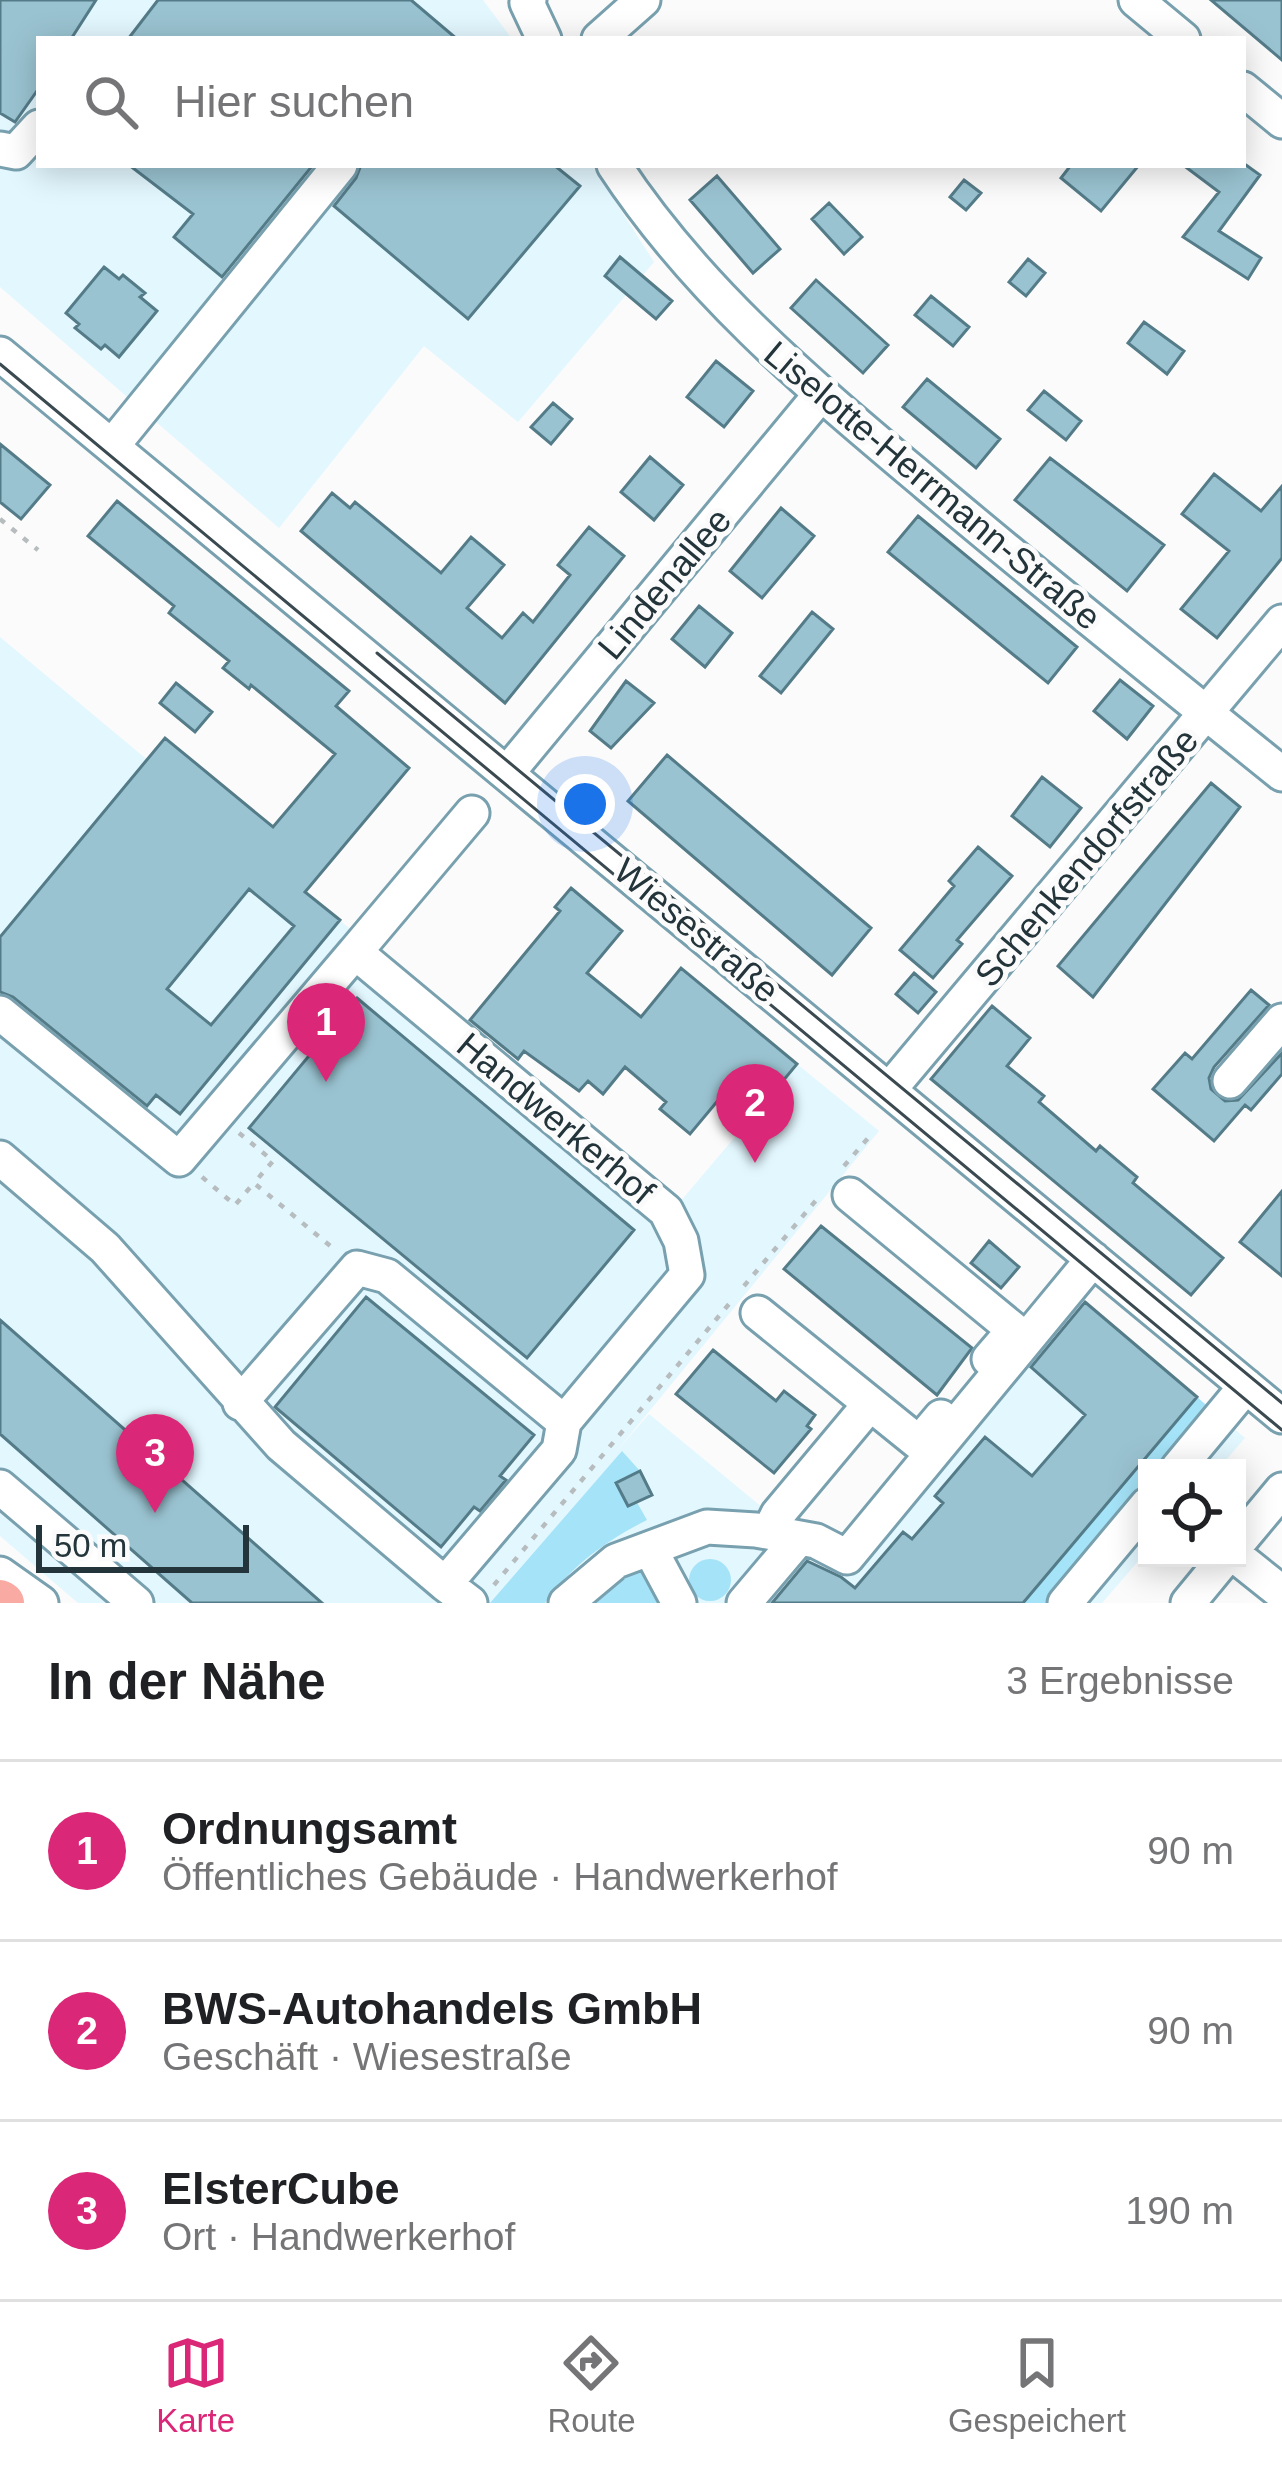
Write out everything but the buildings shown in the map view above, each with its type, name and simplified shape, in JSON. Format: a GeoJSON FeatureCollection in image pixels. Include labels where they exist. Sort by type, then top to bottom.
{"type":"FeatureCollection","features":[{"type":"Feature","properties":{"kind":"street"},"geometry":{"type":"LineString","coordinates":[[529,0],[543,36]]}},
{"type":"Feature","properties":{"kind":"street"},"geometry":{"type":"LineString","coordinates":[[601,36],[643,0]]}},
{"type":"Feature","properties":{"kind":"street"},"geometry":{"type":"LineString","coordinates":[[1136,0],[1179,36]]}},
{"type":"Feature","properties":{"kind":"street"},"geometry":{"type":"LineString","coordinates":[[1246,91],[1282,121]]}},
{"type":"Feature","properties":{"kind":"street"},"geometry":{"type":"LineString","coordinates":[[0,149],[20,151],[36,131]]}},
{"type":"Feature","properties":{"kind":"street"},"geometry":{"type":"LineString","coordinates":[[112,446],[338,168]]}},
{"type":"Feature","properties":{"kind":"street","name":"Liselotte-Herrmann-Straße"},"geometry":{"type":"LineString","coordinates":[[616,168],[675,250],[747,327],[821,394],[1282,774]]}},
{"type":"Feature","properties":{"kind":"street","name":"Wiesestraße"},"geometry":{"type":"LineString","coordinates":[[0,354],[1282,1416]]}},
{"type":"Feature","properties":{"kind":"street","name":"Lindenallee"},"geometry":{"type":"LineString","coordinates":[[508,772],[821,394]]}},
{"type":"Feature","properties":{"kind":"street","name":"Schenkendorfstraße"},"geometry":{"type":"LineString","coordinates":[[889,1090],[1282,622]]}},
{"type":"Feature","properties":{"kind":"street"},"geometry":{"type":"LineString","coordinates":[[0,1013],[175,1164],[225,1122],[356,952],[472,813]]}},
{"type":"Feature","properties":{"kind":"street","name":"Handwerkerhof"},"geometry":{"type":"LineString","coordinates":[[356,952],[657,1202],[667,1211],[681,1241],[687,1275],[564,1422],[559,1450],[470,1591]]}},
{"type":"Feature","properties":{"kind":"street"},"geometry":{"type":"LineString","coordinates":[[1230,1082],[1282,1021]]}},
{"type":"Feature","properties":{"kind":"street"},"geometry":{"type":"LineString","coordinates":[[0,1158],[104,1248],[281,1445],[470,1591]]}},
{"type":"Feature","properties":{"kind":"street"},"geometry":{"type":"LineString","coordinates":[[758,1313],[919,1444],[1014,1330],[838,1186]]}},
{"type":"Feature","properties":{"kind":"street"},"geometry":{"type":"LineString","coordinates":[[566,1603],[616,1561],[707,1527],[816,1540],[847,1557],[1093,1259]]}},
{"type":"Feature","properties":{"kind":"street"},"geometry":{"type":"LineString","coordinates":[[240,1403],[357,1268],[387,1276],[564,1422]]}},
{"type":"Feature","properties":{"kind":"street"},"geometry":{"type":"LineString","coordinates":[[1185,1459],[1246,1386]]}},
{"type":"Feature","properties":{"kind":"street"},"geometry":{"type":"LineString","coordinates":[[744,1603],[784,1535],[778,1514],[870,1404]]}},
{"type":"Feature","properties":{"kind":"street"},"geometry":{"type":"LineString","coordinates":[[0,1487],[136,1603]]}},
{"type":"Feature","properties":{"kind":"street"},"geometry":{"type":"LineString","coordinates":[[1246,1533],[1282,1490]]}},
{"type":"Feature","properties":{"kind":"street"},"geometry":{"type":"LineString","coordinates":[[1065,1603],[1138,1516]]}},
{"type":"Feature","properties":{"kind":"street"},"geometry":{"type":"LineString","coordinates":[[650,1550],[679,1603]]}},
{"type":"Feature","properties":{"kind":"street"},"geometry":{"type":"LineString","coordinates":[[1246,1564],[1282,1594]]}},
{"type":"Feature","properties":{"kind":"street"},"geometry":{"type":"LineString","coordinates":[[1187,1603],[1217,1567]]}},
{"type":"Feature","properties":{"kind":"street"},"geometry":{"type":"LineString","coordinates":[[0,1574],[41,1603]]}},
{"type":"Feature","properties":{"kind":"path"},"geometry":{"type":"LineString","coordinates":[[0,518],[38,550]]}},
{"type":"Feature","properties":{"kind":"path"},"geometry":{"type":"LineString","coordinates":[[175,1164],[235,1204],[273,1161],[225,1122]]}},
{"type":"Feature","properties":{"kind":"path"},"geometry":{"type":"LineString","coordinates":[[470,1591],[838,1186],[869,1137]]}},
{"type":"Feature","properties":{"kind":"path"},"geometry":{"type":"LineString","coordinates":[[254,1183],[357,1268]]}},
{"type":"Feature","properties":{"kind":"shaded area"},"geometry":{"type":"Polygon","coordinates":[[[0,0],[483,0],[510,36],[36,36],[36,168],[594,168],[654,262],[518,422],[424,346],[279,528],[0,287],[0,0]]]}},
{"type":"Feature","properties":{"kind":"shaded area"},"geometry":{"type":"Polygon","coordinates":[[[0,637],[679,1203],[797,1064],[879,1131],[615,1453],[649,1414],[785,1526],[855,1538],[1030,1325],[1049,1340],[1083,1300],[1245,1438],[1227,1459],[1138,1459],[1138,1561],[1102,1603],[78,1603],[0,1536],[0,637]]]}},
{"type":"Feature","properties":{"kind":"shaded area"},"geometry":{"type":"Polygon","coordinates":[[[1197,1397],[1213,1411],[1172,1459],[1145,1459],[1197,1397]]]}},
{"type":"Feature","properties":{"kind":"shaded area"},"geometry":{"type":"Polygon","coordinates":[[[622,1451],[640,1471],[623,1478],[647,1520],[591,1555],[545,1603],[490,1603],[622,1451]]]}},
{"type":"Feature","properties":{"kind":"shaded area"},"geometry":{"type":"Polygon","coordinates":[[[1138,1467],[1138,1499],[1050,1603],[1023,1603],[1138,1467]]]}},
{"type":"Feature","properties":{"kind":"shaded area"},"geometry":{"type":"Polygon","coordinates":[[[622,1559],[642,1570],[663,1603],[575,1603],[622,1559]]]}},
{"type":"Feature","properties":{"kind":"shaded area"},"geometry":{"type":"Polygon","coordinates":[[[710,1559],[725,1565],[731,1580],[725,1595],[710,1601],[695,1595],[689,1580],[695,1565],[710,1559]]]}},
{"type":"Feature","properties":{"kind":"tram line"},"geometry":{"type":"LineString","coordinates":[[0,364],[1282,1430]]}},
{"type":"Feature","properties":{"kind":"tram line"},"geometry":{"type":"LineString","coordinates":[[377,653],[1282,1403]]}},
{"type":"Feature","properties":{"kind":"place","name":"Ordnungsamt"},"geometry":{"type":"Point","coordinates":[326,1082]}},
{"type":"Feature","properties":{"kind":"place","name":"BWS-Autohandels GmbH"},"geometry":{"type":"Point","coordinates":[755,1163]}},
{"type":"Feature","properties":{"kind":"place","name":"ElsterCube"},"geometry":{"type":"Point","coordinates":[155,1513]}}]}
